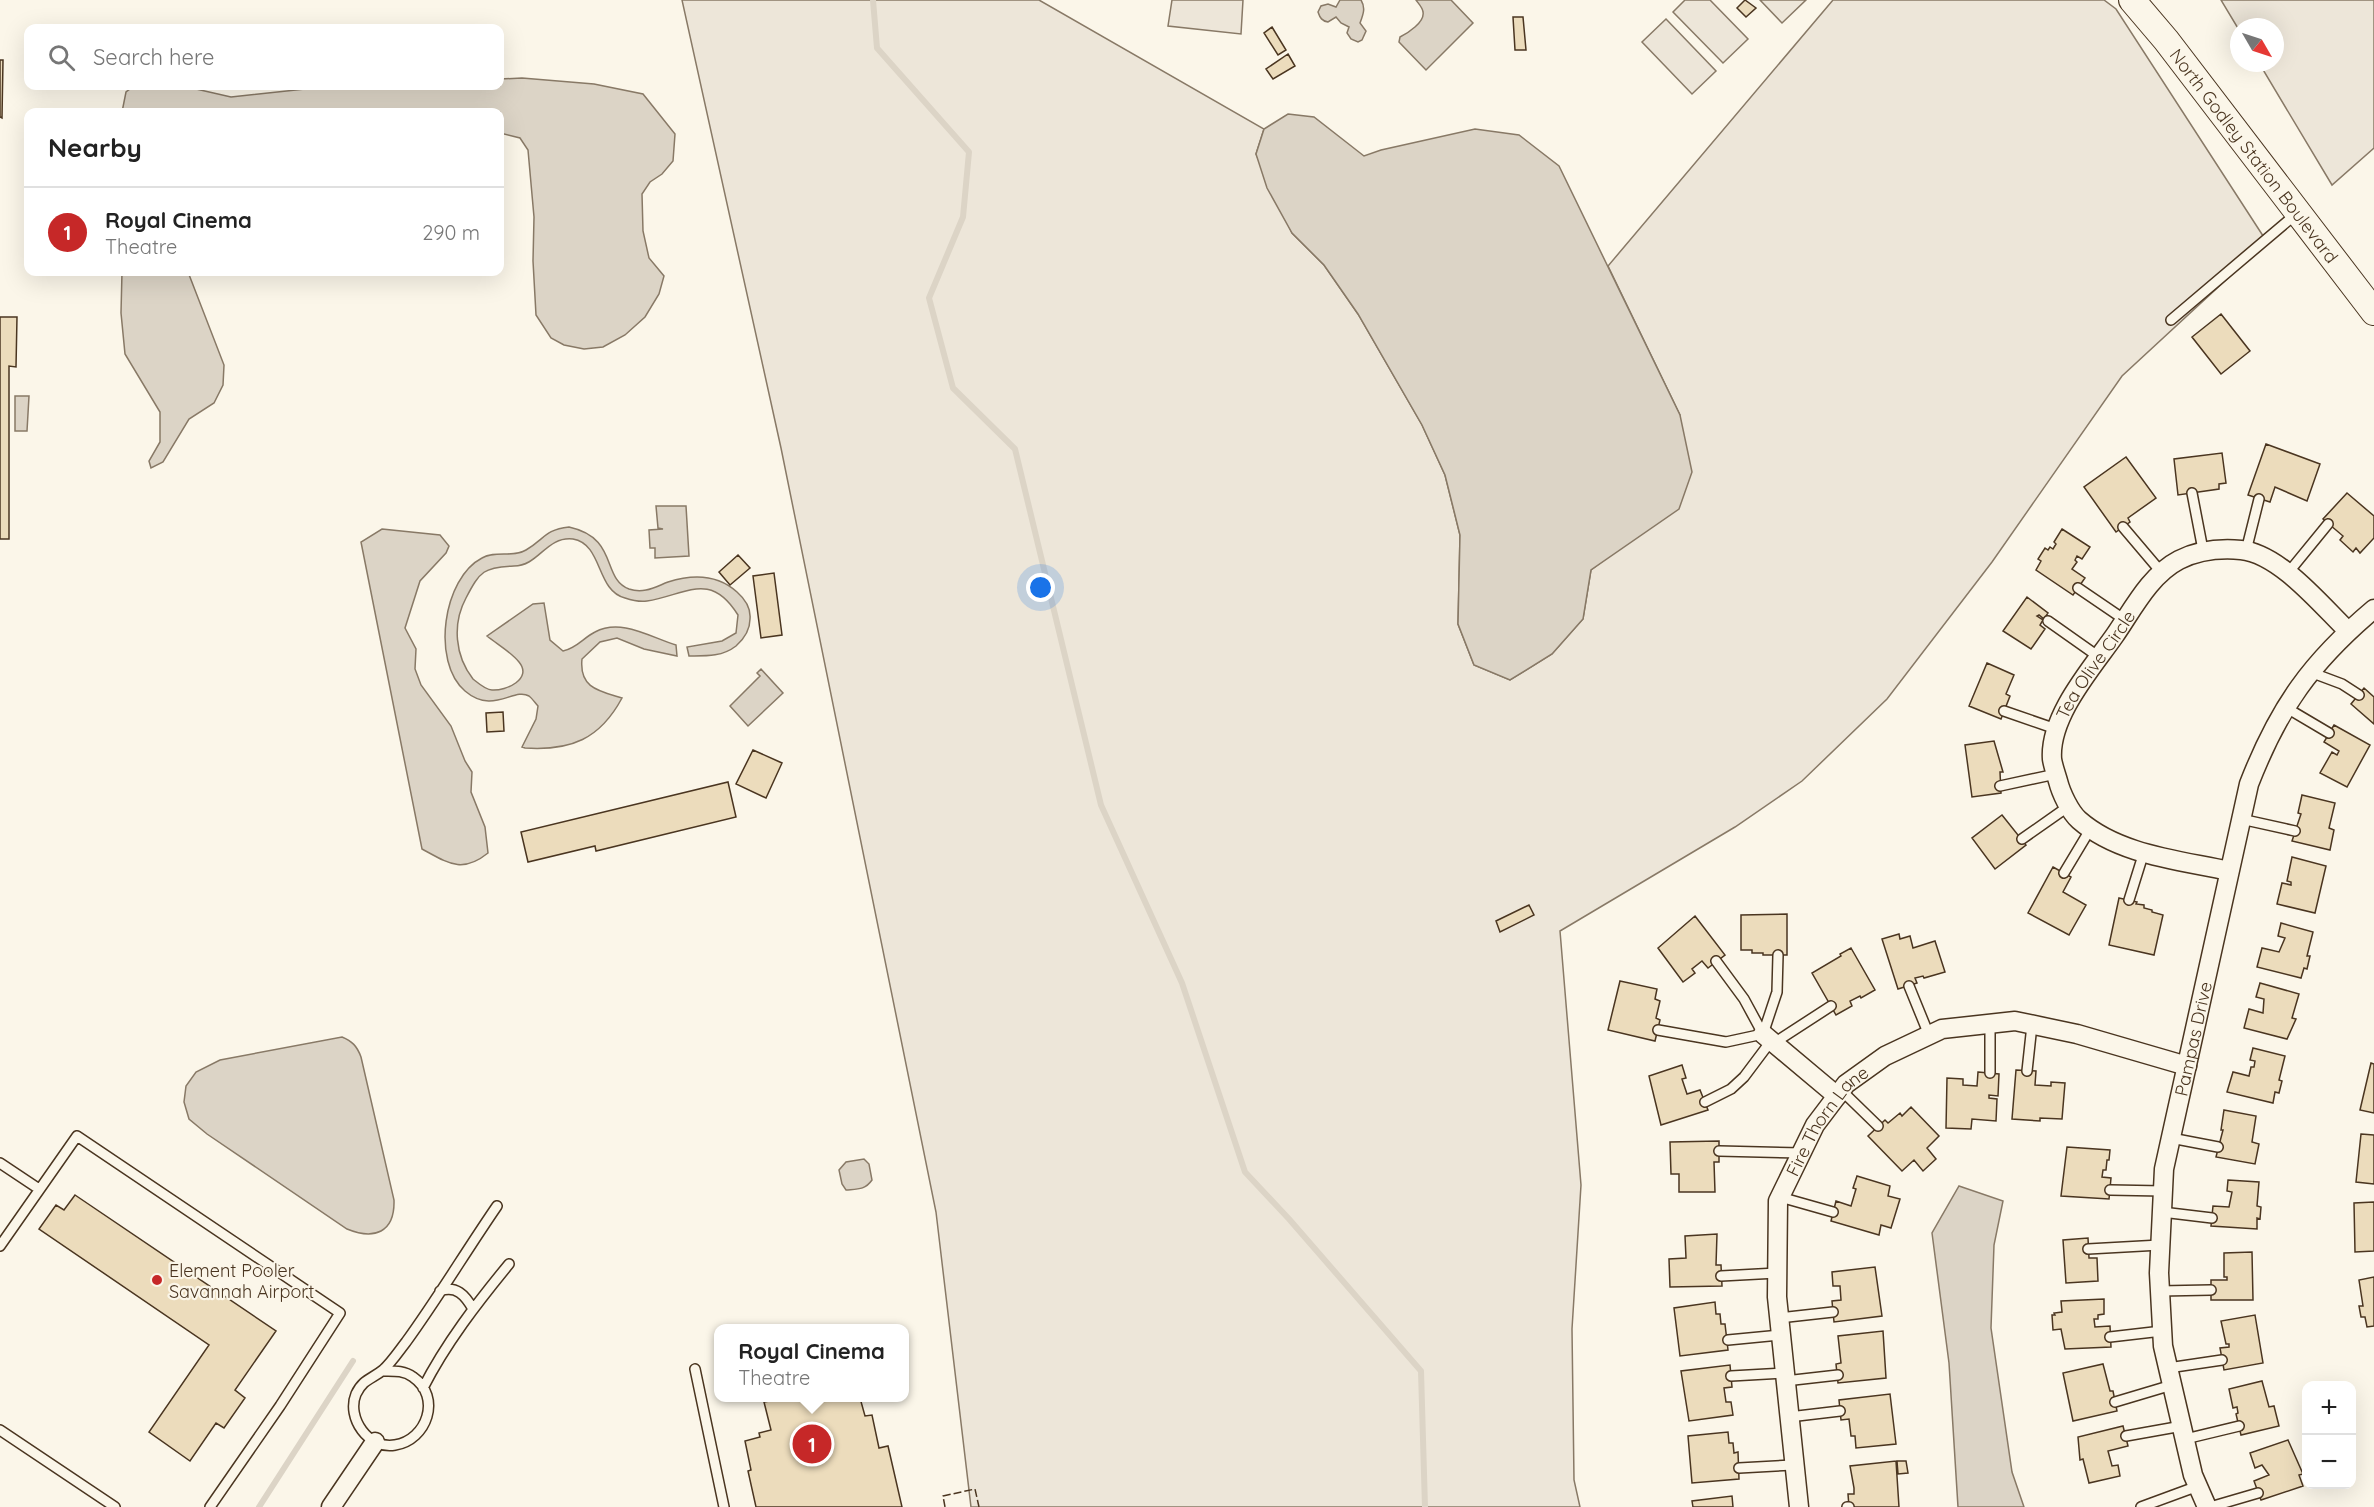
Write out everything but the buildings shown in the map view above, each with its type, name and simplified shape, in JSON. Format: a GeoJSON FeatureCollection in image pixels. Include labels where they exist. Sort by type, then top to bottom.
{"type":"FeatureCollection","features":[{"type":"Feature","properties":{"kind":"street","name":"North Godley Station Boulevard"},"geometry":{"type":"LineString","coordinates":[[2132,0],[2166,40],[2374,312]]}},
{"type":"Feature","properties":{"kind":"street","name":"Tea Olive Circle"},"geometry":{"type":"LineString","coordinates":[[2229,871],[2144,852],[2109,840],[2078,819],[2060,790],[2052,758],[2056,729],[2071,697],[2150,585],[2177,561],[2203,550],[2246,551],[2265,557],[2288,573],[2348,631]]}},
{"type":"Feature","properties":{"kind":"street","name":"Pampas Drive"},"geometry":{"type":"LineString","coordinates":[[2209,1507],[2193,1475],[2163,1346],[2160,1245],[2164,1169],[2249,784],[2260,756],[2285,707],[2309,672],[2348,631],[2374,609]]}},
{"type":"Feature","properties":{"kind":"street","name":"Fire Thorn Lane"},"geometry":{"type":"LineString","coordinates":[[1799,1507],[1780,1327],[1777,1273],[1778,1201],[1815,1125],[1846,1084],[1885,1056],[1942,1029],[2015,1021],[2077,1034],[2187,1066]]}},
{"type":"Feature","properties":{"kind":"street"},"geometry":{"type":"LineString","coordinates":[[1769,1039],[1839,1093]]}},
{"type":"Feature","properties":{"kind":"street"},"geometry":{"type":"LineString","coordinates":[[331,1507],[375,1442]]}},
{"type":"Feature","properties":{"kind":"lane"},"geometry":{"type":"LineString","coordinates":[[2170,320],[2297,212]]}},
{"type":"Feature","properties":{"kind":"lane"},"geometry":{"type":"LineString","coordinates":[[2192,493],[2203,550]]}},
{"type":"Feature","properties":{"kind":"lane"},"geometry":{"type":"LineString","coordinates":[[2246,551],[2259,499]]}},
{"type":"Feature","properties":{"kind":"lane"},"geometry":{"type":"LineString","coordinates":[[2288,573],[2328,524]]}},
{"type":"Feature","properties":{"kind":"lane"},"geometry":{"type":"LineString","coordinates":[[2123,527],[2162,574]]}},
{"type":"Feature","properties":{"kind":"lane"},"geometry":{"type":"LineString","coordinates":[[2078,588],[2125,620]]}},
{"type":"Feature","properties":{"kind":"lane"},"geometry":{"type":"LineString","coordinates":[[2048,621],[2099,657]]}},
{"type":"Feature","properties":{"kind":"lane"},"geometry":{"type":"LineString","coordinates":[[2309,672],[2342,684],[2359,695]]}},
{"type":"Feature","properties":{"kind":"lane"},"geometry":{"type":"LineString","coordinates":[[2285,707],[2329,733]]}},
{"type":"Feature","properties":{"kind":"lane"},"geometry":{"type":"LineString","coordinates":[[2004,711],[2056,729]]}},
{"type":"Feature","properties":{"kind":"lane"},"geometry":{"type":"LineString","coordinates":[[2000,786],[2056,774]]}},
{"type":"Feature","properties":{"kind":"lane"},"geometry":{"type":"LineString","coordinates":[[2022,839],[2069,806]]}},
{"type":"Feature","properties":{"kind":"lane"},"geometry":{"type":"LineString","coordinates":[[2241,819],[2295,831]]}},
{"type":"Feature","properties":{"kind":"lane"},"geometry":{"type":"LineString","coordinates":[[2064,873],[2091,828]]}},
{"type":"Feature","properties":{"kind":"lane"},"geometry":{"type":"LineString","coordinates":[[2129,900],[2144,852]]}},
{"type":"Feature","properties":{"kind":"lane"},"geometry":{"type":"LineString","coordinates":[[1705,1102],[1731,1089],[1744,1077],[1769,1039],[1778,992],[1778,955]]}},
{"type":"Feature","properties":{"kind":"lane"},"geometry":{"type":"LineString","coordinates":[[1716,962],[1744,999],[1769,1039]]}},
{"type":"Feature","properties":{"kind":"lane"},"geometry":{"type":"LineString","coordinates":[[1909,986],[1929,1035]]}},
{"type":"Feature","properties":{"kind":"lane"},"geometry":{"type":"LineString","coordinates":[[1658,1030],[1726,1042],[1769,1039],[1831,1006]]}},
{"type":"Feature","properties":{"kind":"lane"},"geometry":{"type":"LineString","coordinates":[[1990,1024],[1990,1073]]}},
{"type":"Feature","properties":{"kind":"lane"},"geometry":{"type":"LineString","coordinates":[[2026,1071],[2032,1025]]}},
{"type":"Feature","properties":{"kind":"lane"},"geometry":{"type":"LineString","coordinates":[[1839,1093],[1878,1126]]}},
{"type":"Feature","properties":{"kind":"lane"},"geometry":{"type":"LineString","coordinates":[[0,1246],[77,1136],[340,1313],[280,1407],[210,1507]]}},
{"type":"Feature","properties":{"kind":"lane"},"geometry":{"type":"LineString","coordinates":[[2171,1138],[2218,1147]]}},
{"type":"Feature","properties":{"kind":"lane"},"geometry":{"type":"LineString","coordinates":[[1719,1151],[1801,1153]]}},
{"type":"Feature","properties":{"kind":"lane"},"geometry":{"type":"LineString","coordinates":[[0,1162],[39,1189]]}},
{"type":"Feature","properties":{"kind":"lane"},"geometry":{"type":"LineString","coordinates":[[2110,1190],[2163,1191]]}},
{"type":"Feature","properties":{"kind":"lane"},"geometry":{"type":"LineString","coordinates":[[1780,1197],[1833,1212]]}},
{"type":"Feature","properties":{"kind":"lane"},"geometry":{"type":"LineString","coordinates":[[382,1371],[398,1371],[413,1377],[423,1388],[429,1407],[424,1427],[411,1440],[393,1446],[375,1442],[361,1430],[354,1413],[356,1395],[366,1379],[382,1371],[405,1342],[497,1206]]}},
{"type":"Feature","properties":{"kind":"lane"},"geometry":{"type":"LineString","coordinates":[[2162,1212],[2212,1218]]}},
{"type":"Feature","properties":{"kind":"lane"},"geometry":{"type":"LineString","coordinates":[[2088,1249],[2160,1245]]}},
{"type":"Feature","properties":{"kind":"lane"},"geometry":{"type":"LineString","coordinates":[[423,1388],[435,1365],[473,1308],[509,1264]]}},
{"type":"Feature","properties":{"kind":"lane"},"geometry":{"type":"LineString","coordinates":[[1721,1276],[1777,1273]]}},
{"type":"Feature","properties":{"kind":"lane"},"geometry":{"type":"LineString","coordinates":[[440,1292],[448,1288],[458,1291],[473,1308]]}},
{"type":"Feature","properties":{"kind":"lane"},"geometry":{"type":"LineString","coordinates":[[2160,1291],[2211,1290]]}},
{"type":"Feature","properties":{"kind":"lane"},"geometry":{"type":"LineString","coordinates":[[1728,1340],[1833,1312]]}},
{"type":"Feature","properties":{"kind":"lane"},"geometry":{"type":"LineString","coordinates":[[2110,1337],[2162,1331]]}},
{"type":"Feature","properties":{"kind":"lane"},"geometry":{"type":"LineString","coordinates":[[2115,1402],[2170,1376],[2222,1360]]}},
{"type":"Feature","properties":{"kind":"lane"},"geometry":{"type":"LineString","coordinates":[[695,1369],[724,1507]]}},
{"type":"Feature","properties":{"kind":"lane"},"geometry":{"type":"LineString","coordinates":[[1731,1376],[1838,1375]]}},
{"type":"Feature","properties":{"kind":"lane"},"geometry":{"type":"LineString","coordinates":[[1789,1417],[1840,1411]]}},
{"type":"Feature","properties":{"kind":"lane"},"geometry":{"type":"LineString","coordinates":[[2126,1436],[2183,1433],[2239,1426]]}},
{"type":"Feature","properties":{"kind":"lane"},"geometry":{"type":"LineString","coordinates":[[0,1430],[115,1507]]}},
{"type":"Feature","properties":{"kind":"lane"},"geometry":{"type":"LineString","coordinates":[[1739,1468],[1793,1465]]}},
{"type":"Feature","properties":{"kind":"lane"},"geometry":{"type":"LineString","coordinates":[[2141,1507],[2198,1486]]}},
{"type":"Feature","properties":{"kind":"lane"},"geometry":{"type":"LineString","coordinates":[[2209,1507],[2258,1493]]}},
{"type":"Feature","properties":{"kind":"shaded area"},"geometry":{"type":"Polygon","coordinates":[[[682,0],[1039,0],[1264,129],[1256,154],[1292,233],[1324,265],[1358,314],[1422,425],[1445,475],[1460,535],[1458,624],[1474,665],[1510,680],[1552,654],[1583,619],[1591,570],[1624,545],[1680,415],[1608,266],[1833,0],[2104,0],[2116,9],[2267,242],[2122,376],[1992,562],[1887,699],[1802,781],[1735,827],[1560,931],[1581,1185],[1572,1329],[1574,1480],[1580,1507],[971,1507],[936,1212],[781,448],[682,0]]]}},
{"type":"Feature","properties":{"kind":"shaded area"},"geometry":{"type":"Polygon","coordinates":[[[1172,0],[1243,0],[1241,34],[1168,26],[1172,0]]]}},
{"type":"Feature","properties":{"kind":"shaded area"},"geometry":{"type":"Polygon","coordinates":[[[1340,0],[1361,0],[1363,3],[1364,12],[1360,23],[1366,31],[1362,40],[1358,42],[1351,39],[1347,33],[1349,27],[1336,17],[1328,22],[1320,18],[1318,12],[1321,6],[1328,4],[1336,7],[1340,0]]]}},
{"type":"Feature","properties":{"kind":"shaded area"},"geometry":{"type":"Polygon","coordinates":[[[1416,0],[1451,0],[1473,23],[1426,70],[1399,42],[1400,37],[1415,27],[1423,16],[1422,9],[1416,0]]]}},
{"type":"Feature","properties":{"kind":"shaded area"},"geometry":{"type":"Polygon","coordinates":[[[1685,0],[1710,0],[1748,39],[1723,63],[1673,12],[1685,0]]]}},
{"type":"Feature","properties":{"kind":"shaded area"},"geometry":{"type":"Polygon","coordinates":[[[1760,0],[1806,0],[1782,23],[1760,0]]]}},
{"type":"Feature","properties":{"kind":"shaded area"},"geometry":{"type":"Polygon","coordinates":[[[2221,0],[2374,0],[2374,148],[2332,185],[2264,72],[2284,72],[2284,18],[2232,18],[2221,0]]]}},
{"type":"Feature","properties":{"kind":"shaded area"},"geometry":{"type":"Polygon","coordinates":[[[1666,19],[1716,71],[1692,94],[1642,42],[1666,19]]]}},
{"type":"Feature","properties":{"kind":"shaded area"},"geometry":{"type":"Polygon","coordinates":[[[522,78],[594,84],[643,94],[675,134],[673,161],[662,174],[650,182],[642,194],[643,231],[649,258],[664,276],[659,294],[645,317],[625,335],[603,347],[584,349],[564,345],[551,338],[536,315],[533,261],[534,217],[528,150],[520,138],[504,134],[504,108],[123,108],[126,92],[129,90],[200,90],[231,97],[296,90],[504,90],[504,79],[522,78]]]}},
{"type":"Feature","properties":{"kind":"shaded area"},"geometry":{"type":"Polygon","coordinates":[[[1288,114],[1314,117],[1364,156],[1381,150],[1475,129],[1519,135],[1559,166],[1680,415],[1692,472],[1679,509],[1591,570],[1583,619],[1552,654],[1510,680],[1474,665],[1458,624],[1460,535],[1445,475],[1422,425],[1358,314],[1324,265],[1292,233],[1267,188],[1256,154],[1264,129],[1288,114]]]}},
{"type":"Feature","properties":{"kind":"shaded area"},"geometry":{"type":"Polygon","coordinates":[[[122,276],[190,276],[224,365],[223,385],[214,403],[189,419],[163,462],[151,468],[149,461],[160,442],[160,412],[125,354],[121,313],[122,276]]]}},
{"type":"Feature","properties":{"kind":"shaded area"},"geometry":{"type":"Polygon","coordinates":[[[15,396],[29,396],[27,431],[15,431],[15,396]]]}},
{"type":"Feature","properties":{"kind":"shaded area"},"geometry":{"type":"Polygon","coordinates":[[[656,506],[686,506],[689,556],[655,558],[655,548],[650,548],[649,530],[663,529],[658,528],[656,506]]]}},
{"type":"Feature","properties":{"kind":"shaded area"},"geometry":{"type":"Polygon","coordinates":[[[569,527],[585,532],[596,540],[603,549],[620,584],[629,589],[645,590],[677,579],[696,577],[713,579],[729,586],[747,604],[750,611],[749,627],[742,640],[731,650],[713,655],[689,656],[687,647],[722,641],[736,633],[738,615],[728,601],[707,589],[686,591],[647,601],[625,598],[616,594],[609,587],[590,549],[573,539],[556,542],[523,565],[489,569],[479,576],[466,598],[457,629],[459,650],[467,670],[473,679],[487,689],[498,690],[510,686],[516,683],[523,674],[516,658],[487,636],[533,604],[544,603],[550,640],[563,651],[572,648],[595,632],[615,627],[636,630],[676,645],[677,656],[644,649],[617,638],[600,642],[582,659],[582,669],[587,682],[592,687],[622,698],[613,712],[594,733],[570,744],[525,748],[522,747],[536,719],[538,706],[530,697],[523,694],[485,701],[465,691],[454,678],[448,661],[445,641],[446,621],[458,583],[469,568],[482,558],[493,554],[521,552],[554,530],[569,527]]]}},
{"type":"Feature","properties":{"kind":"shaded area"},"geometry":{"type":"Polygon","coordinates":[[[382,529],[440,535],[449,546],[446,553],[420,581],[405,628],[416,649],[415,669],[421,685],[451,726],[472,772],[471,792],[485,827],[488,853],[463,865],[447,862],[422,849],[361,542],[382,529]]]}},
{"type":"Feature","properties":{"kind":"shaded area"},"geometry":{"type":"Polygon","coordinates":[[[761,669],[783,693],[748,726],[730,706],[760,676],[757,673],[761,669]]]}},
{"type":"Feature","properties":{"kind":"shaded area"},"geometry":{"type":"Polygon","coordinates":[[[342,1037],[354,1044],[361,1057],[394,1200],[391,1220],[387,1227],[374,1233],[366,1234],[347,1229],[207,1134],[189,1119],[184,1102],[186,1086],[196,1072],[220,1060],[342,1037]]]}},
{"type":"Feature","properties":{"kind":"shaded area"},"geometry":{"type":"Polygon","coordinates":[[[864,1159],[869,1164],[872,1180],[864,1187],[846,1190],[839,1170],[846,1162],[864,1159]]]}},
{"type":"Feature","properties":{"kind":"shaded area"},"geometry":{"type":"Polygon","coordinates":[[[1959,1186],[2003,1201],[1994,1245],[1991,1328],[2012,1472],[2024,1507],[1958,1507],[1949,1363],[1932,1233],[1959,1186]]]}},
{"type":"Feature","properties":{"kind":"waterway"},"geometry":{"type":"LineString","coordinates":[[873,0],[877,48],[969,152],[963,217],[929,298],[953,388],[1015,449],[1101,805],[1182,983],[1245,1172],[1289,1219],[1421,1371],[1425,1507]]}},
{"type":"Feature","properties":{"kind":"waterway"},"geometry":{"type":"LineString","coordinates":[[259,1507],[353,1361]]}},
{"type":"Feature","properties":{"kind":"fence"},"geometry":{"type":"LineString","coordinates":[[945,1507],[943,1496],[975,1489],[979,1507]]}},
{"type":"Feature","properties":{"kind":"place","name":"Element Pooler Savannah Airport"},"geometry":{"type":"Point","coordinates":[157,1280]}},
{"type":"Feature","properties":{"kind":"place","name":"Royal Cinema"},"geometry":{"type":"Point","coordinates":[812,1444]}}]}
